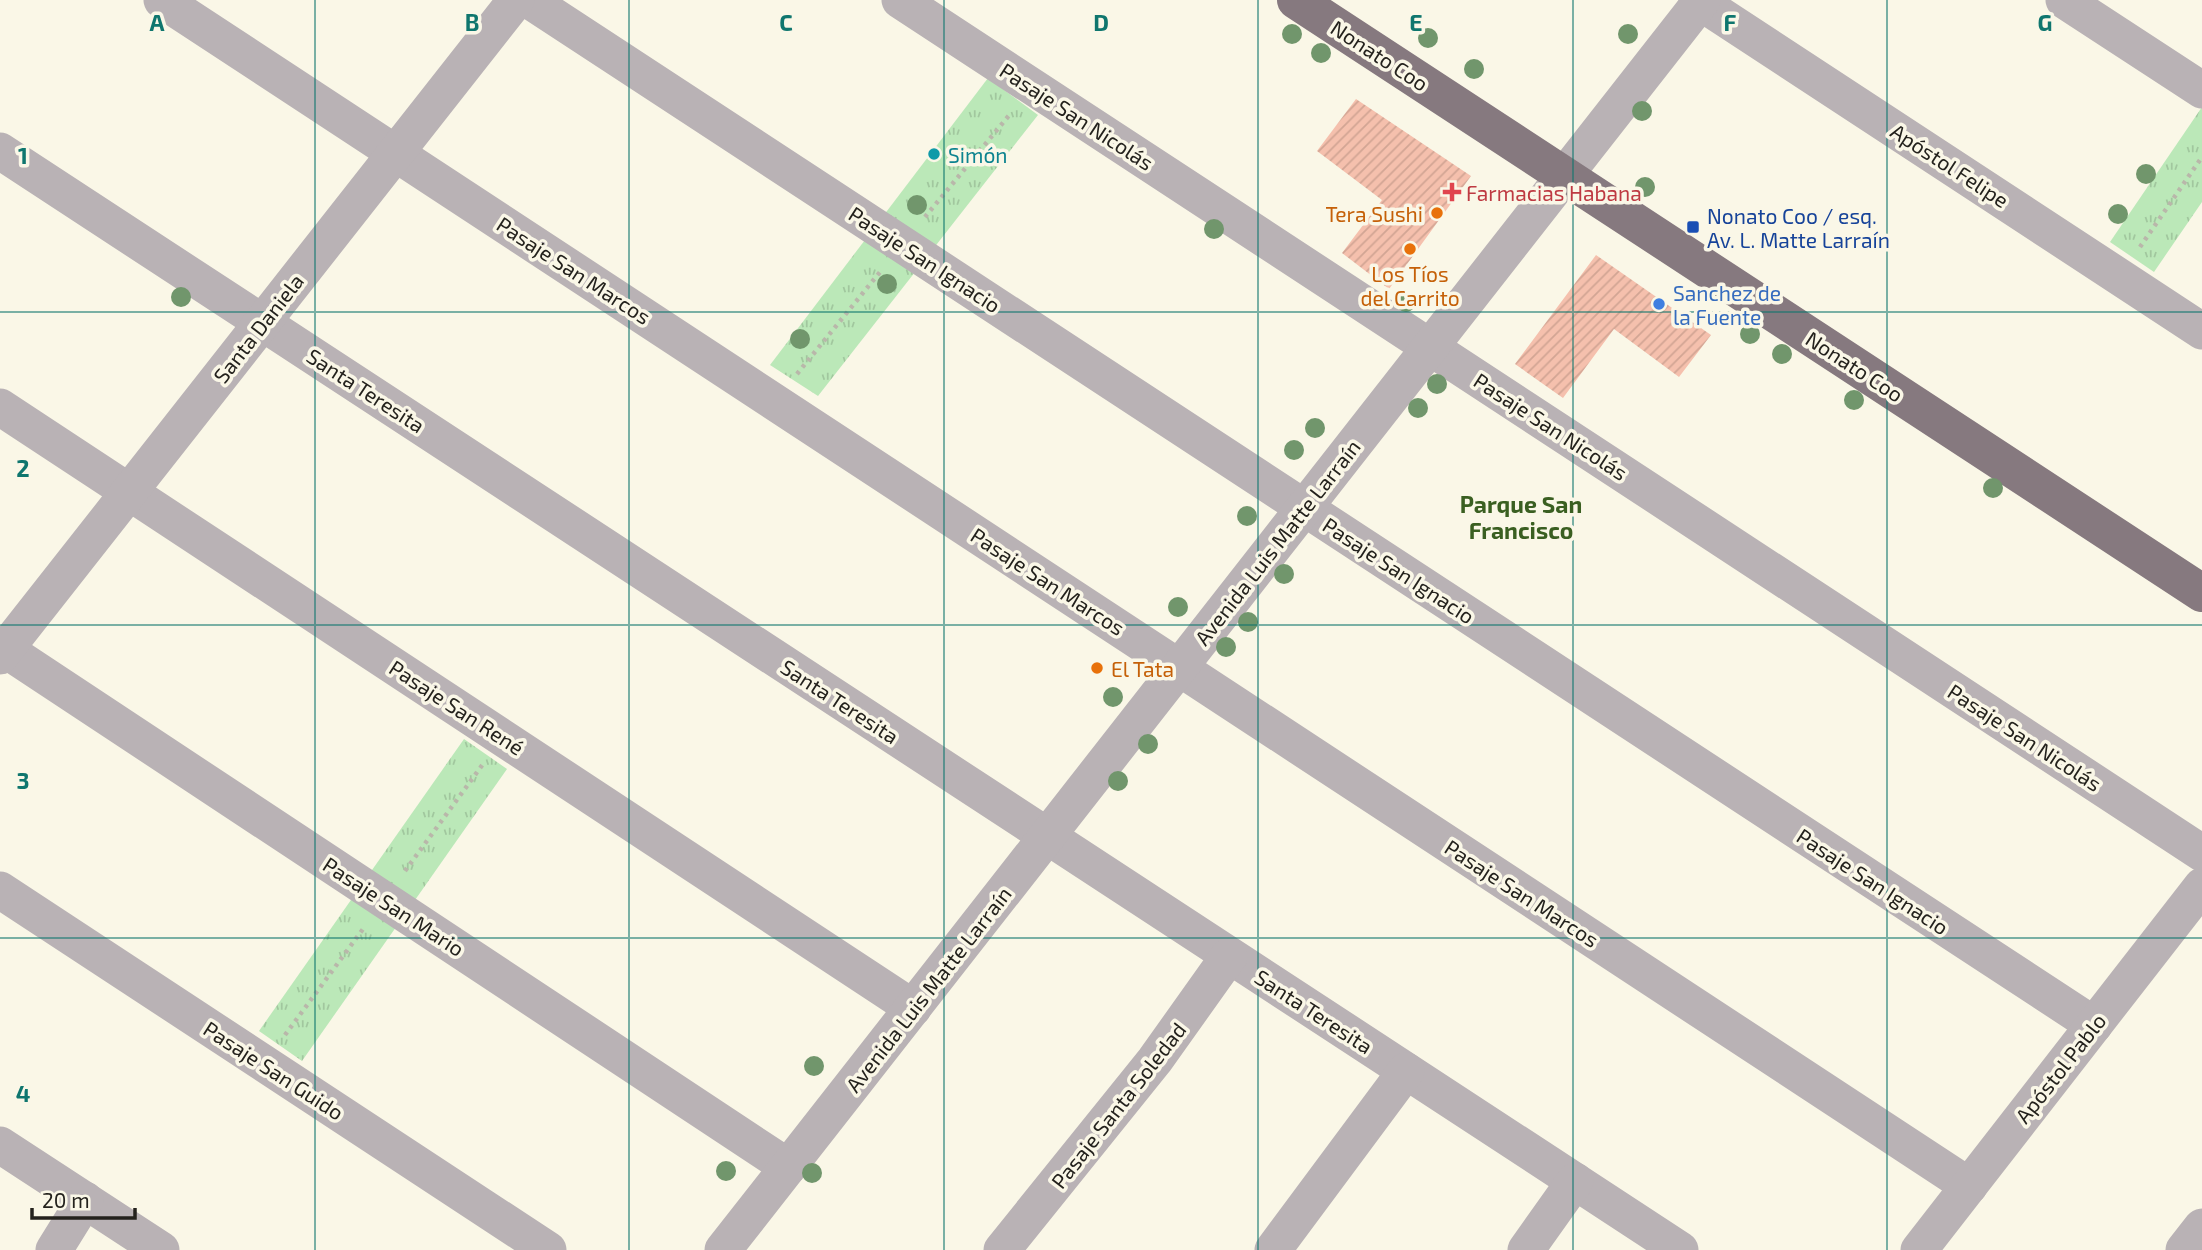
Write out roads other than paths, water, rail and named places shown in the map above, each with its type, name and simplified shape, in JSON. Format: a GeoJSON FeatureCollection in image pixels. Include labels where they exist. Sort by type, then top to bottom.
{"type":"FeatureCollection","features":[{"type":"Feature","properties":{"kind":"main road","name":"Nonato Coo"},"geometry":{"type":"LineString","coordinates":[[1296,0],[2202,593]]}},
{"type":"Feature","properties":{"kind":"street","name":"Pasaje San Marcos"},"geometry":{"type":"LineString","coordinates":[[162,0],[1969,1186]]}},
{"type":"Feature","properties":{"kind":"street","name":"Santa Daniela"},"geometry":{"type":"LineString","coordinates":[[2,651],[516,0]]}},
{"type":"Feature","properties":{"kind":"street","name":"Pasaje San Ignacio"},"geometry":{"type":"LineString","coordinates":[[529,0],[2094,1025]]}},
{"type":"Feature","properties":{"kind":"street","name":"Pasaje San Nicolás"},"geometry":{"type":"LineString","coordinates":[[900,0],[2202,853]]}},
{"type":"Feature","properties":{"kind":"street"},"geometry":{"type":"LineString","coordinates":[[2064,0],[2202,90]]}},
{"type":"Feature","properties":{"kind":"street","name":"Avenida Luis Matte Larraín"},"geometry":{"type":"LineString","coordinates":[[723,1250],[1700,1]]}},
{"type":"Feature","properties":{"kind":"street","name":"Apóstol Felipe"},"geometry":{"type":"LineString","coordinates":[[1700,1],[2202,331]]}},
{"type":"Feature","properties":{"kind":"street","name":"Santa Teresita"},"geometry":{"type":"LineString","coordinates":[[0,152],[1680,1250]]}},
{"type":"Feature","properties":{"kind":"street","name":"Pasaje San René"},"geometry":{"type":"LineString","coordinates":[[0,407],[913,1007]]}},
{"type":"Feature","properties":{"kind":"street","name":"Pasaje San Mario"},"geometry":{"type":"LineString","coordinates":[[2,651],[788,1167]]}},
{"type":"Feature","properties":{"kind":"street","name":"Apóstol Pablo"},"geometry":{"type":"LineString","coordinates":[[1919,1250],[2202,886]]}},
{"type":"Feature","properties":{"kind":"street","name":"Pasaje San Guido"},"geometry":{"type":"LineString","coordinates":[[0,890],[548,1250]]}},
{"type":"Feature","properties":{"kind":"street","name":"Pasaje Santa Soledad"},"geometry":{"type":"LineString","coordinates":[[1002,1250],[1156,1059],[1229,956]]}},
{"type":"Feature","properties":{"kind":"street"},"geometry":{"type":"LineString","coordinates":[[1273,1250],[1406,1071]]}},
{"type":"Feature","properties":{"kind":"street"},"geometry":{"type":"LineString","coordinates":[[0,1145],[161,1250]]}},
{"type":"Feature","properties":{"kind":"street"},"geometry":{"type":"LineString","coordinates":[[1526,1250],[1575,1181]]}},
{"type":"Feature","properties":{"kind":"street"},"geometry":{"type":"LineString","coordinates":[[54,1250],[85,1200]]}},
{"type":"Feature","properties":{"kind":"street"},"geometry":{"type":"LineString","coordinates":[[2184,1250],[2202,1227]]}},
{"type":"Feature","properties":{"kind":"place","name":"Simón"},"geometry":{"type":"Point","coordinates":[934,154]}},
{"type":"Feature","properties":{"kind":"place","name":"Farmacias Habana"},"geometry":{"type":"Point","coordinates":[1452,192]}},
{"type":"Feature","properties":{"kind":"place","name":"Tera Sushi"},"geometry":{"type":"Point","coordinates":[1437,213]}},
{"type":"Feature","properties":{"kind":"place","name":"Nonato Coo / esq. Av. L. Matte Larraín"},"geometry":{"type":"Point","coordinates":[1693,227]}},
{"type":"Feature","properties":{"kind":"place","name":"Los Tíos del Carrito"},"geometry":{"type":"Point","coordinates":[1410,249]}},
{"type":"Feature","properties":{"kind":"place","name":"Sanchez de la Fuente"},"geometry":{"type":"Point","coordinates":[1659,304]}},
{"type":"Feature","properties":{"kind":"place","name":"El Tata"},"geometry":{"type":"Point","coordinates":[1097,668]}},
{"type":"Feature","properties":{"kind":"district","name":"Parque San Francisco"},"geometry":{"type":"Point","coordinates":[1521,517]}}]}
